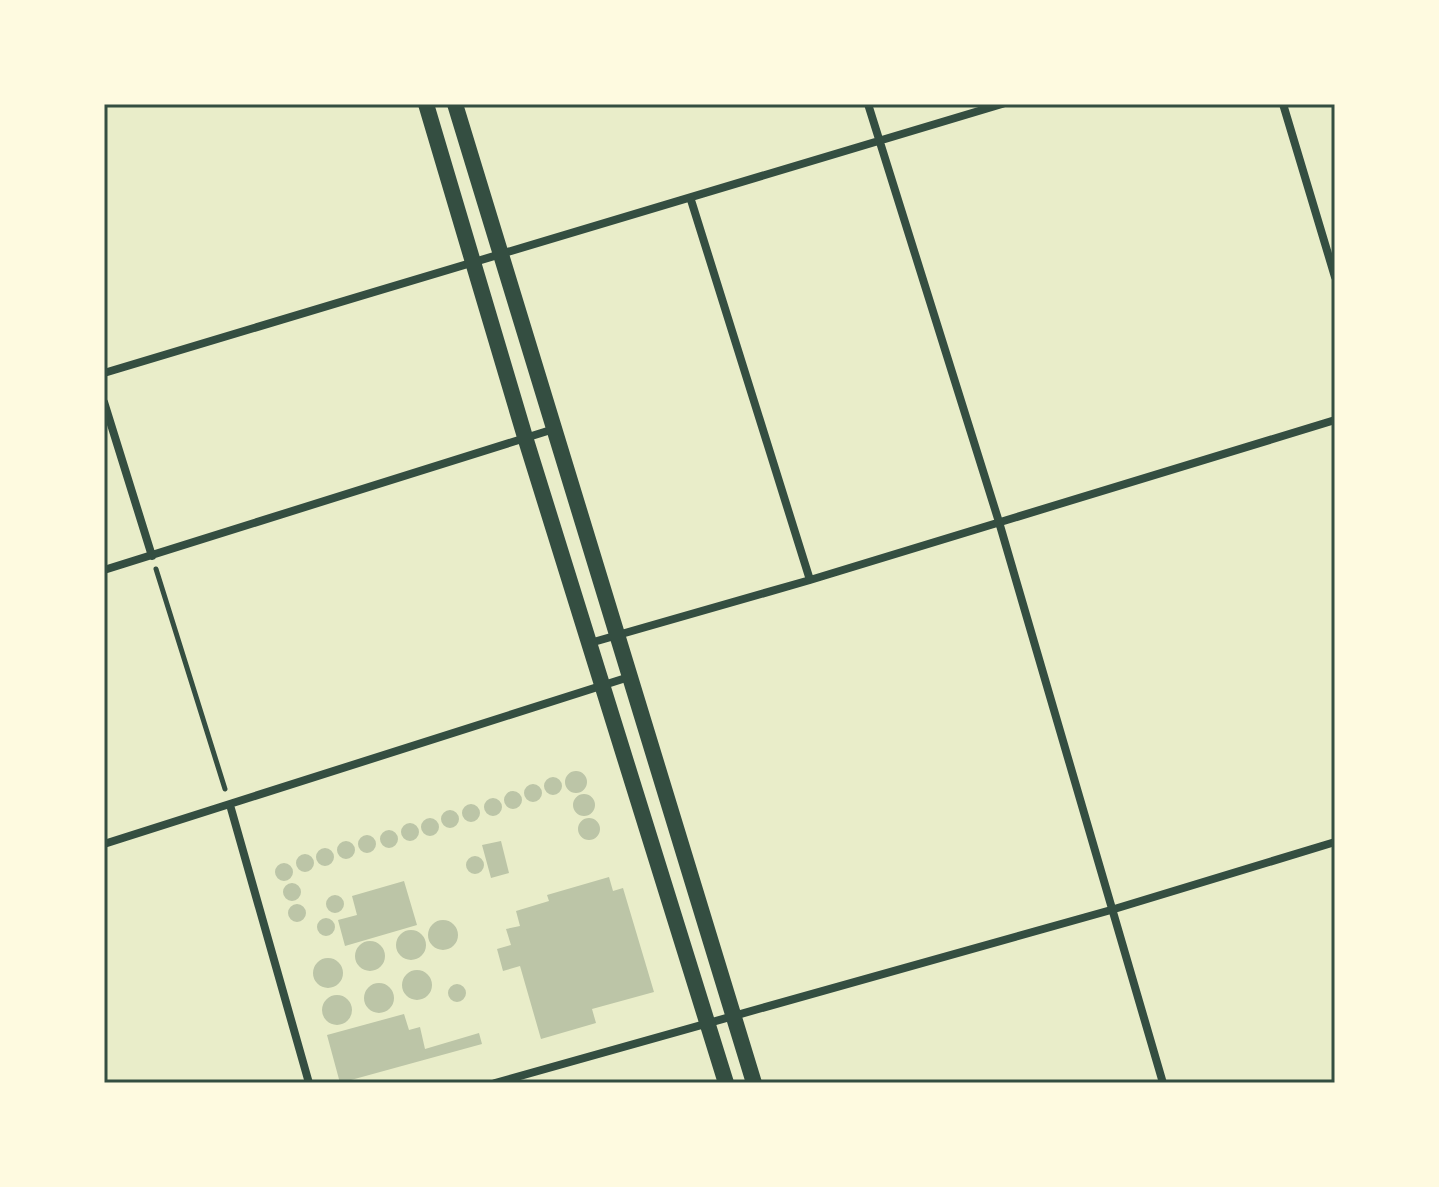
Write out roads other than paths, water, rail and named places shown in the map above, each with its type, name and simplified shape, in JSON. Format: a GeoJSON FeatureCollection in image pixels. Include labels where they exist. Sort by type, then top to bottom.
{"type":"FeatureCollection","features":[{"type":"Feature","properties":{"kind":"main road"},"geometry":{"type":"LineString","coordinates":[[426,104],[525,437],[726,1083]]}},
{"type":"Feature","properties":{"kind":"main road"},"geometry":{"type":"LineString","coordinates":[[455,104],[754,1083]]}},
{"type":"Feature","properties":{"kind":"street"},"geometry":{"type":"LineString","coordinates":[[868,104],[999,522],[1163,1083]]}},
{"type":"Feature","properties":{"kind":"street"},"geometry":{"type":"LineString","coordinates":[[104,373],[500,253],[691,200],[1002,104]]}},
{"type":"Feature","properties":{"kind":"street"},"geometry":{"type":"LineString","coordinates":[[1283,104],[1335,277]]}},
{"type":"Feature","properties":{"kind":"street"},"geometry":{"type":"LineString","coordinates":[[691,200],[810,580]]}},
{"type":"Feature","properties":{"kind":"street"},"geometry":{"type":"LineString","coordinates":[[104,402],[152,556]]}},
{"type":"Feature","properties":{"kind":"street"},"geometry":{"type":"LineString","coordinates":[[589,643],[810,580],[1335,420]]}},
{"type":"Feature","properties":{"kind":"street"},"geometry":{"type":"LineString","coordinates":[[104,570],[555,429]]}},
{"type":"Feature","properties":{"kind":"street"},"geometry":{"type":"LineString","coordinates":[[104,844],[629,677]]}},
{"type":"Feature","properties":{"kind":"street"},"geometry":{"type":"LineString","coordinates":[[230,805],[309,1083]]}},
{"type":"Feature","properties":{"kind":"street"},"geometry":{"type":"LineString","coordinates":[[495,1083],[1111,910],[1335,842]]}}]}
